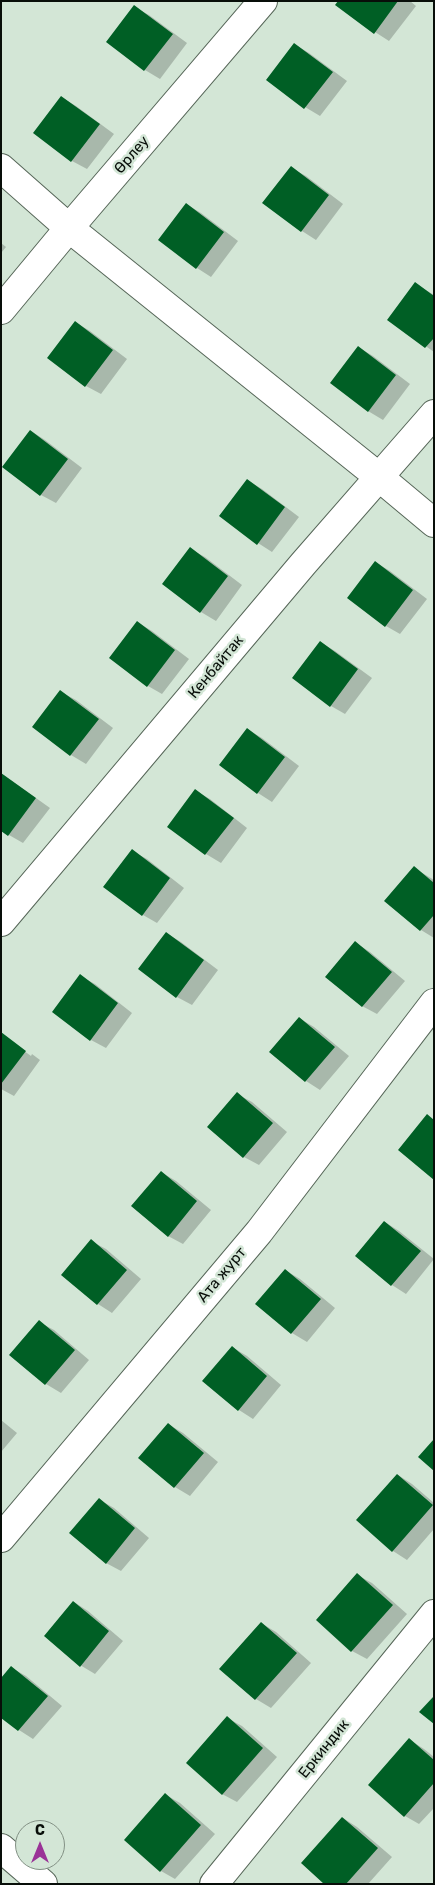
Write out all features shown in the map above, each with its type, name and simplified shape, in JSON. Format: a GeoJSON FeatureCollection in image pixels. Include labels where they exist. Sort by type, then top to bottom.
{"type":"FeatureCollection","features":[{"type":"Feature","properties":{"kind":"street","name":"Өрлеу"},"geometry":{"type":"LineString","coordinates":[[1,310],[263,1]]}},
{"type":"Feature","properties":{"kind":"street"},"geometry":{"type":"LineString","coordinates":[[1,168],[69,228],[379,476],[434,523]]}},
{"type":"Feature","properties":{"kind":"street","name":"Кенбайтак"},"geometry":{"type":"LineString","coordinates":[[1,922],[303,564],[434,414]]}},
{"type":"Feature","properties":{"kind":"street","name":"Ата журт"},"geometry":{"type":"LineString","coordinates":[[1,1538],[258,1232],[434,1003]]}},
{"type":"Feature","properties":{"kind":"street","name":"Еркиндик"},"geometry":{"type":"LineString","coordinates":[[214,1884],[434,1614]]}},
{"type":"Feature","properties":{"kind":"street"},"geometry":{"type":"LineString","coordinates":[[1,1848],[43,1884]]}},
{"type":"Feature","properties":{"kind":"building"},"geometry":{"type":"Polygon","coordinates":[[[338,1],[398,1],[374,34],[335,5],[338,1]]]}},
{"type":"Feature","properties":{"kind":"building"},"geometry":{"type":"Polygon","coordinates":[[[134,5],[173,34],[144,71],[106,42],[134,5]]]}},
{"type":"Feature","properties":{"kind":"building"},"geometry":{"type":"Polygon","coordinates":[[[294,43],[333,72],[304,109],[266,80],[294,43]]]}},
{"type":"Feature","properties":{"kind":"building"},"geometry":{"type":"Polygon","coordinates":[[[61,96],[100,124],[71,162],[33,133],[61,96]]]}},
{"type":"Feature","properties":{"kind":"building"},"geometry":{"type":"Polygon","coordinates":[[[291,166],[329,195],[301,232],[262,203],[291,166]]]}},
{"type":"Feature","properties":{"kind":"building"},"geometry":{"type":"Polygon","coordinates":[[[186,203],[224,232],[196,269],[158,240],[186,203]]]}},
{"type":"Feature","properties":{"kind":"building"},"geometry":{"type":"Polygon","coordinates":[[[415,282],[434,296],[434,338],[425,348],[387,320],[415,282]]]}},
{"type":"Feature","properties":{"kind":"building"},"geometry":{"type":"Polygon","coordinates":[[[75,321],[113,350],[85,387],[47,358],[75,321]]]}},
{"type":"Feature","properties":{"kind":"building"},"geometry":{"type":"Polygon","coordinates":[[[358,346],[396,375],[368,412],[330,383],[358,346]]]}},
{"type":"Feature","properties":{"kind":"building"},"geometry":{"type":"Polygon","coordinates":[[[30,430],[68,459],[40,496],[2,467],[30,430]]]}},
{"type":"Feature","properties":{"kind":"building"},"geometry":{"type":"Polygon","coordinates":[[[247,479],[285,507],[257,545],[219,516],[247,479]]]}},
{"type":"Feature","properties":{"kind":"building"},"geometry":{"type":"Polygon","coordinates":[[[190,547],[228,576],[200,613],[162,584],[190,547]]]}},
{"type":"Feature","properties":{"kind":"building"},"geometry":{"type":"Polygon","coordinates":[[[375,561],[413,590],[385,627],[347,598],[375,561]]]}},
{"type":"Feature","properties":{"kind":"building"},"geometry":{"type":"Polygon","coordinates":[[[137,621],[175,650],[147,687],[109,658],[137,621]]]}},
{"type":"Feature","properties":{"kind":"building"},"geometry":{"type":"Polygon","coordinates":[[[320,641],[358,669],[330,707],[292,678],[320,641]]]}},
{"type":"Feature","properties":{"kind":"building"},"geometry":{"type":"Polygon","coordinates":[[[60,690],[99,719],[70,756],[32,727],[60,690]]]}},
{"type":"Feature","properties":{"kind":"building"},"geometry":{"type":"Polygon","coordinates":[[[247,728],[285,757],[257,794],[219,765],[247,728]]]}},
{"type":"Feature","properties":{"kind":"building"},"geometry":{"type":"Polygon","coordinates":[[[1,773],[36,798],[8,836],[1,831],[1,773]]]}},
{"type":"Feature","properties":{"kind":"building"},"geometry":{"type":"Polygon","coordinates":[[[195,789],[234,818],[205,855],[167,827],[195,789]]]}},
{"type":"Feature","properties":{"kind":"building"},"geometry":{"type":"Polygon","coordinates":[[[132,849],[170,878],[142,916],[103,887],[132,849]]]}},
{"type":"Feature","properties":{"kind":"building"},"geometry":{"type":"Polygon","coordinates":[[[414,866],[434,883],[434,915],[420,931],[384,901],[414,866]]]}},
{"type":"Feature","properties":{"kind":"building"},"geometry":{"type":"Polygon","coordinates":[[[166,932],[204,960],[176,998],[138,969],[166,932]]]}},
{"type":"Feature","properties":{"kind":"building"},"geometry":{"type":"Polygon","coordinates":[[[355,941],[392,972],[362,1007],[325,977],[355,941]]]}},
{"type":"Feature","properties":{"kind":"building"},"geometry":{"type":"Polygon","coordinates":[[[80,974],[118,1003],[90,1041],[52,1012],[80,974]]]}},
{"type":"Feature","properties":{"kind":"building"},"geometry":{"type":"Polygon","coordinates":[[[299,1017],[335,1047],[305,1082],[269,1052],[299,1017]]]}},
{"type":"Feature","properties":{"kind":"building"},"geometry":{"type":"Polygon","coordinates":[[[1,1032],[26,1051],[1,1084],[1,1032]]]}},
{"type":"Feature","properties":{"kind":"building"},"geometry":{"type":"Polygon","coordinates":[[[237,1092],[273,1123],[243,1158],[207,1127],[237,1092]]]}},
{"type":"Feature","properties":{"kind":"building"},"geometry":{"type":"Polygon","coordinates":[[[427,1114],[434,1120],[434,1180],[398,1150],[427,1114]]]}},
{"type":"Feature","properties":{"kind":"building"},"geometry":{"type":"Polygon","coordinates":[[[161,1171],[197,1201],[168,1237],[131,1206],[161,1171]]]}},
{"type":"Feature","properties":{"kind":"building"},"geometry":{"type":"Polygon","coordinates":[[[384,1221],[421,1251],[391,1286],[355,1256],[384,1221]]]}},
{"type":"Feature","properties":{"kind":"building"},"geometry":{"type":"Polygon","coordinates":[[[91,1239],[127,1270],[97,1305],[61,1275],[91,1239]]]}},
{"type":"Feature","properties":{"kind":"building"},"geometry":{"type":"Polygon","coordinates":[[[285,1269],[321,1299],[291,1334],[255,1304],[285,1269]]]}},
{"type":"Feature","properties":{"kind":"building"},"geometry":{"type":"Polygon","coordinates":[[[39,1320],[75,1350],[45,1385],[9,1355],[39,1320]]]}},
{"type":"Feature","properties":{"kind":"building"},"geometry":{"type":"Polygon","coordinates":[[[232,1346],[267,1376],[238,1411],[202,1381],[232,1346]]]}},
{"type":"Feature","properties":{"kind":"building"},"geometry":{"type":"Polygon","coordinates":[[[168,1423],[204,1453],[174,1488],[138,1458],[168,1423]]]}},
{"type":"Feature","properties":{"kind":"building"},"geometry":{"type":"Polygon","coordinates":[[[434,1439],[434,1471],[418,1457],[434,1439]]]}},
{"type":"Feature","properties":{"kind":"building"},"geometry":{"type":"Polygon","coordinates":[[[397,1474],[433,1505],[392,1552],[356,1520],[397,1474]]]}},
{"type":"Feature","properties":{"kind":"building"},"geometry":{"type":"Polygon","coordinates":[[[99,1498],[135,1528],[106,1564],[69,1533],[99,1498]]]}},
{"type":"Feature","properties":{"kind":"building"},"geometry":{"type":"Polygon","coordinates":[[[357,1573],[393,1605],[351,1652],[316,1620],[357,1573]]]}},
{"type":"Feature","properties":{"kind":"building"},"geometry":{"type":"Polygon","coordinates":[[[73,1601],[109,1631],[80,1667],[44,1636],[73,1601]]]}},
{"type":"Feature","properties":{"kind":"building"},"geometry":{"type":"Polygon","coordinates":[[[261,1622],[297,1653],[255,1700],[219,1669],[261,1622]]]}},
{"type":"Feature","properties":{"kind":"building"},"geometry":{"type":"Polygon","coordinates":[[[11,1666],[48,1696],[18,1731],[1,1718],[1,1678],[11,1666]]]}},
{"type":"Feature","properties":{"kind":"building"},"geometry":{"type":"Polygon","coordinates":[[[434,1696],[434,1724],[419,1712],[434,1696]]]}},
{"type":"Feature","properties":{"kind":"building"},"geometry":{"type":"Polygon","coordinates":[[[227,1716],[263,1748],[222,1795],[186,1763],[227,1716]]]}},
{"type":"Feature","properties":{"kind":"building"},"geometry":{"type":"Polygon","coordinates":[[[409,1738],[434,1760],[434,1783],[404,1817],[368,1785],[409,1738]]]}},
{"type":"Feature","properties":{"kind":"building"},"geometry":{"type":"Polygon","coordinates":[[[165,1793],[201,1825],[160,1872],[124,1840],[165,1793]]]}},
{"type":"Feature","properties":{"kind":"building"},"geometry":{"type":"Polygon","coordinates":[[[342,1817],[378,1848],[346,1884],[324,1884],[301,1863],[342,1817]]]}}]}
